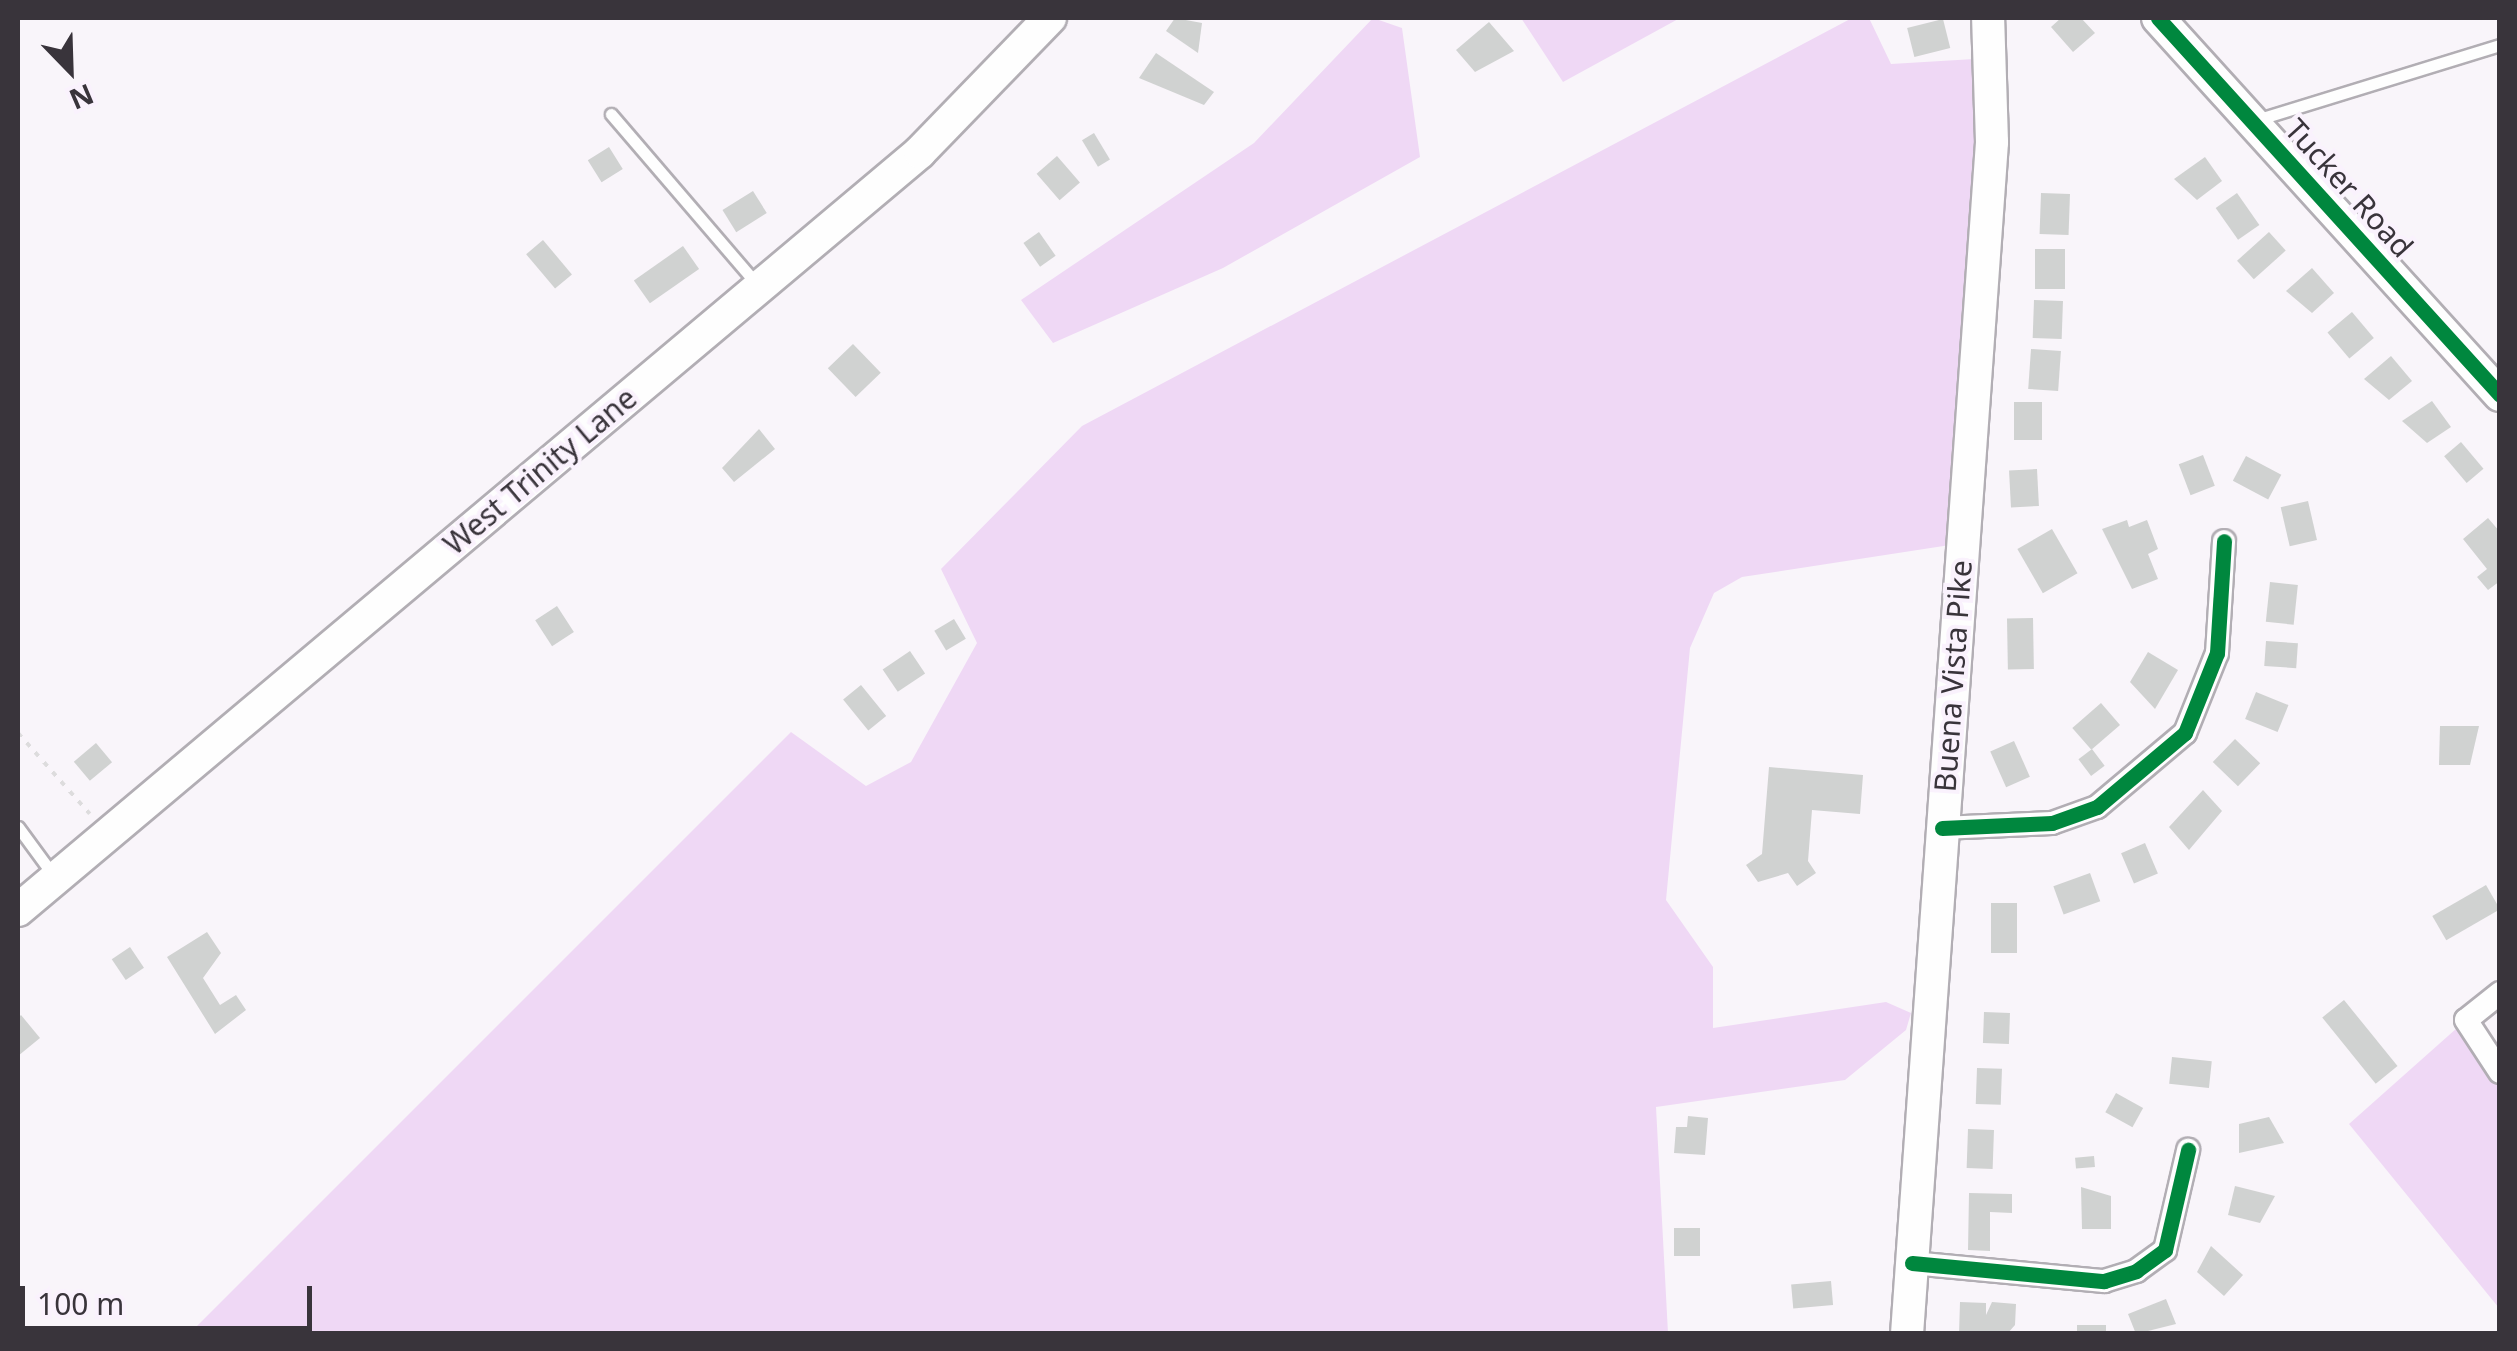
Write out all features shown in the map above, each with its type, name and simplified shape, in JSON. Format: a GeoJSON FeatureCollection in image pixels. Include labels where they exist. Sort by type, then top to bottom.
{"type":"FeatureCollection","features":[{"type":"Feature","properties":{"kind":"main road","name":"West Trinity Lane"},"geometry":{"type":"LineString","coordinates":[[18,910],[920,152],[1050,18]]}},
{"type":"Feature","properties":{"kind":"main road","name":"Buena Vista Pike"},"geometry":{"type":"LineString","coordinates":[[1907,1334],[1992,142],[1988,18]]}},
{"type":"Feature","properties":{"kind":"main road","name":"Tucker Road"},"geometry":{"type":"LineString","coordinates":[[2158,18],[2500,395]]}},
{"type":"Feature","properties":{"kind":"street"},"geometry":{"type":"LineString","coordinates":[[1942,828],[2052,823],[2096,807],[2184,733],[2218,653],[2224,541]]}},
{"type":"Feature","properties":{"kind":"street"},"geometry":{"type":"LineString","coordinates":[[2500,992],[2466,1020],[2500,1072]]}},
{"type":"Feature","properties":{"kind":"street"},"geometry":{"type":"LineString","coordinates":[[1912,1262],[2104,1281],[2136,1271],[2165,1250],[2180,1216],[2188,1150]]}},
{"type":"Feature","properties":{"kind":"lane"},"geometry":{"type":"LineString","coordinates":[[2252,122],[2500,45]]}},
{"type":"Feature","properties":{"kind":"lane"},"geometry":{"type":"LineString","coordinates":[[611,114],[759,286]]}},
{"type":"Feature","properties":{"kind":"lane"},"geometry":{"type":"LineString","coordinates":[[18,827],[56,878]]}},
{"type":"Feature","properties":{"kind":"path"},"geometry":{"type":"LineString","coordinates":[[18,733],[90,814]]}},
{"type":"Feature","properties":{"kind":"shaded area"},"geometry":{"type":"Polygon","coordinates":[[[1373,18],[1402,28],[1420,157],[1223,268],[1053,343],[1021,300],[1254,143],[1373,18]]]}},
{"type":"Feature","properties":{"kind":"shaded area"},"geometry":{"type":"Polygon","coordinates":[[[1521,18],[1680,18],[1563,82],[1521,18]]]}},
{"type":"Feature","properties":{"kind":"shaded area"},"geometry":{"type":"Polygon","coordinates":[[[1852,18],[1869,18],[1891,64],[1991,58],[1963,543],[1742,577],[1714,593],[1690,648],[1666,900],[1713,967],[1713,1028],[1886,1002],[1911,1013],[1906,1030],[1845,1080],[1656,1107],[1668,1333],[189,1334],[791,732],[866,786],[911,762],[977,643],[941,569],[1082,426],[1852,18]]]}},
{"type":"Feature","properties":{"kind":"shaded area"},"geometry":{"type":"Polygon","coordinates":[[[2466,1020],[2499,1072],[2499,1308],[2349,1124],[2466,1020]]]}},
{"type":"Feature","properties":{"kind":"building"},"geometry":{"type":"Polygon","coordinates":[[[1175,18],[1202,23],[1198,53],[1166,31],[1175,18]]]}},
{"type":"Feature","properties":{"kind":"building"},"geometry":{"type":"Polygon","coordinates":[[[2061,18],[2081,18],[2095,33],[2073,52],[2051,27],[2061,18]]]}},
{"type":"Feature","properties":{"kind":"building"},"geometry":{"type":"Polygon","coordinates":[[[1943,19],[1950,48],[1914,57],[1907,28],[1943,19]]]}},
{"type":"Feature","properties":{"kind":"building"},"geometry":{"type":"Polygon","coordinates":[[[1489,22],[1514,51],[1475,72],[1456,50],[1489,22]]]}},
{"type":"Feature","properties":{"kind":"building"},"geometry":{"type":"Polygon","coordinates":[[[1156,53],[1214,92],[1204,105],[1139,78],[1156,53]]]}},
{"type":"Feature","properties":{"kind":"building"},"geometry":{"type":"Polygon","coordinates":[[[1094,133],[1110,160],[1098,167],[1082,140],[1094,133]]]}},
{"type":"Feature","properties":{"kind":"building"},"geometry":{"type":"Polygon","coordinates":[[[609,147],[623,169],[602,182],[588,160],[609,147]]]}},
{"type":"Feature","properties":{"kind":"building"},"geometry":{"type":"Polygon","coordinates":[[[1057,156],[1080,182],[1060,200],[1037,174],[1057,156]]]}},
{"type":"Feature","properties":{"kind":"building"},"geometry":{"type":"Polygon","coordinates":[[[2205,157],[2222,181],[2197,200],[2174,179],[2205,157]]]}},
{"type":"Feature","properties":{"kind":"building"},"geometry":{"type":"Polygon","coordinates":[[[753,191],[767,213],[736,232],[722,210],[753,191]]]}},
{"type":"Feature","properties":{"kind":"building"},"geometry":{"type":"Polygon","coordinates":[[[2041,193],[2070,194],[2069,235],[2040,234],[2041,193]]]}},
{"type":"Feature","properties":{"kind":"building"},"geometry":{"type":"Polygon","coordinates":[[[2237,193],[2259,225],[2238,240],[2216,208],[2237,193]]]}},
{"type":"Feature","properties":{"kind":"building"},"geometry":{"type":"Polygon","coordinates":[[[1039,232],[1056,256],[1040,267],[1023,243],[1039,232]]]}},
{"type":"Feature","properties":{"kind":"building"},"geometry":{"type":"Polygon","coordinates":[[[2269,232],[2286,251],[2254,279],[2237,261],[2269,232]]]}},
{"type":"Feature","properties":{"kind":"building"},"geometry":{"type":"Polygon","coordinates":[[[543,240],[572,274],[555,289],[526,254],[543,240]]]}},
{"type":"Feature","properties":{"kind":"building"},"geometry":{"type":"Polygon","coordinates":[[[683,246],[699,269],[650,303],[634,280],[683,246]]]}},
{"type":"Feature","properties":{"kind":"building"},"geometry":{"type":"Polygon","coordinates":[[[2035,249],[2065,249],[2065,289],[2035,289],[2035,249]]]}},
{"type":"Feature","properties":{"kind":"building"},"geometry":{"type":"Polygon","coordinates":[[[2312,268],[2334,293],[2312,313],[2286,291],[2312,268]]]}},
{"type":"Feature","properties":{"kind":"building"},"geometry":{"type":"Polygon","coordinates":[[[2034,300],[2063,301],[2062,339],[2033,338],[2034,300]]]}},
{"type":"Feature","properties":{"kind":"building"},"geometry":{"type":"Polygon","coordinates":[[[2352,312],[2374,338],[2349,359],[2327,333],[2352,312]]]}},
{"type":"Feature","properties":{"kind":"building"},"geometry":{"type":"Polygon","coordinates":[[[853,344],[881,373],[856,397],[828,368],[853,344]]]}},
{"type":"Feature","properties":{"kind":"building"},"geometry":{"type":"Polygon","coordinates":[[[2031,349],[2061,351],[2058,391],[2028,389],[2031,349]]]}},
{"type":"Feature","properties":{"kind":"building"},"geometry":{"type":"Polygon","coordinates":[[[2391,356],[2412,381],[2389,400],[2364,379],[2391,356]]]}},
{"type":"Feature","properties":{"kind":"building"},"geometry":{"type":"Polygon","coordinates":[[[2432,401],[2451,427],[2427,443],[2402,421],[2432,401]]]}},
{"type":"Feature","properties":{"kind":"building"},"geometry":{"type":"Polygon","coordinates":[[[2014,402],[2042,402],[2042,440],[2014,440],[2014,402]]]}},
{"type":"Feature","properties":{"kind":"building"},"geometry":{"type":"Polygon","coordinates":[[[759,429],[775,449],[734,482],[722,468],[759,429]]]}},
{"type":"Feature","properties":{"kind":"building"},"geometry":{"type":"Polygon","coordinates":[[[2461,442],[2483,469],[2467,483],[2444,456],[2461,442]]]}},
{"type":"Feature","properties":{"kind":"building"},"geometry":{"type":"Polygon","coordinates":[[[2203,455],[2215,486],[2191,495],[2179,464],[2203,455]]]}},
{"type":"Feature","properties":{"kind":"building"},"geometry":{"type":"Polygon","coordinates":[[[2246,456],[2281,475],[2268,500],[2233,481],[2246,456]]]}},
{"type":"Feature","properties":{"kind":"building"},"geometry":{"type":"Polygon","coordinates":[[[2037,469],[2039,506],[2011,507],[2009,470],[2037,469]]]}},
{"type":"Feature","properties":{"kind":"building"},"geometry":{"type":"Polygon","coordinates":[[[2308,501],[2317,540],[2290,546],[2281,507],[2308,501]]]}},
{"type":"Feature","properties":{"kind":"building"},"geometry":{"type":"Polygon","coordinates":[[[2488,518],[2500,532],[2500,581],[2488,590],[2477,577],[2487,569],[2463,539],[2488,518]]]}},
{"type":"Feature","properties":{"kind":"building"},"geometry":{"type":"Polygon","coordinates":[[[2127,520],[2129,527],[2147,520],[2158,549],[2148,554],[2158,579],[2132,589],[2102,529],[2127,520]]]}},
{"type":"Feature","properties":{"kind":"building"},"geometry":{"type":"Polygon","coordinates":[[[2052,529],[2078,573],[2043,593],[2017,549],[2052,529]]]}},
{"type":"Feature","properties":{"kind":"building"},"geometry":{"type":"Polygon","coordinates":[[[2270,582],[2298,585],[2294,625],[2266,622],[2270,582]]]}},
{"type":"Feature","properties":{"kind":"building"},"geometry":{"type":"Polygon","coordinates":[[[557,606],[574,632],[552,646],[535,620],[557,606]]]}},
{"type":"Feature","properties":{"kind":"building"},"geometry":{"type":"Polygon","coordinates":[[[2007,618],[2033,618],[2034,669],[2008,669],[2007,618]]]}},
{"type":"Feature","properties":{"kind":"building"},"geometry":{"type":"Polygon","coordinates":[[[954,619],[966,639],[946,651],[934,631],[954,619]]]}},
{"type":"Feature","properties":{"kind":"building"},"geometry":{"type":"Polygon","coordinates":[[[2266,641],[2298,643],[2296,668],[2264,666],[2266,641]]]}},
{"type":"Feature","properties":{"kind":"building"},"geometry":{"type":"Polygon","coordinates":[[[910,651],[925,673],[898,692],[883,669],[910,651]]]}},
{"type":"Feature","properties":{"kind":"building"},"geometry":{"type":"Polygon","coordinates":[[[2148,652],[2178,670],[2155,709],[2130,682],[2148,652]]]}},
{"type":"Feature","properties":{"kind":"building"},"geometry":{"type":"Polygon","coordinates":[[[861,685],[886,716],[868,731],[843,699],[861,685]]]}},
{"type":"Feature","properties":{"kind":"building"},"geometry":{"type":"Polygon","coordinates":[[[2256,692],[2288,705],[2278,732],[2245,719],[2256,692]]]}},
{"type":"Feature","properties":{"kind":"building"},"geometry":{"type":"Polygon","coordinates":[[[2101,703],[2120,725],[2091,750],[2072,728],[2101,703]]]}},
{"type":"Feature","properties":{"kind":"building"},"geometry":{"type":"Polygon","coordinates":[[[2440,726],[2479,726],[2470,765],[2439,765],[2440,726]]]}},
{"type":"Feature","properties":{"kind":"building"},"geometry":{"type":"Polygon","coordinates":[[[2235,739],[2260,763],[2238,786],[2213,762],[2235,739]]]}},
{"type":"Feature","properties":{"kind":"building"},"geometry":{"type":"Polygon","coordinates":[[[2014,741],[2030,777],[2006,787],[1990,752],[2014,741]]]}},
{"type":"Feature","properties":{"kind":"building"},"geometry":{"type":"Polygon","coordinates":[[[96,743],[112,762],[90,781],[74,762],[96,743]]]}},
{"type":"Feature","properties":{"kind":"building"},"geometry":{"type":"Polygon","coordinates":[[[2092,749],[2105,766],[2091,776],[2078,759],[2092,749]]]}},
{"type":"Feature","properties":{"kind":"building"},"geometry":{"type":"Polygon","coordinates":[[[1769,767],[1863,775],[1860,814],[1812,810],[1808,861],[1816,873],[1797,886],[1788,873],[1758,882],[1746,865],[1762,854],[1769,767]]]}},
{"type":"Feature","properties":{"kind":"building"},"geometry":{"type":"Polygon","coordinates":[[[2203,790],[2222,811],[2189,850],[2169,827],[2203,790]]]}},
{"type":"Feature","properties":{"kind":"building"},"geometry":{"type":"Polygon","coordinates":[[[2145,843],[2158,873],[2134,884],[2121,853],[2145,843]]]}},
{"type":"Feature","properties":{"kind":"building"},"geometry":{"type":"Polygon","coordinates":[[[2090,873],[2100,901],[2064,915],[2053,886],[2090,873]]]}},
{"type":"Feature","properties":{"kind":"building"},"geometry":{"type":"Polygon","coordinates":[[[2486,885],[2500,909],[2446,940],[2432,916],[2486,885]]]}},
{"type":"Feature","properties":{"kind":"building"},"geometry":{"type":"Polygon","coordinates":[[[1991,903],[2017,903],[2017,953],[1991,953],[1991,903]]]}},
{"type":"Feature","properties":{"kind":"building"},"geometry":{"type":"Polygon","coordinates":[[[207,932],[221,953],[203,978],[220,1005],[236,995],[246,1010],[215,1034],[167,957],[207,932]]]}},
{"type":"Feature","properties":{"kind":"building"},"geometry":{"type":"Polygon","coordinates":[[[130,947],[144,968],[126,980],[112,959],[130,947]]]}},
{"type":"Feature","properties":{"kind":"building"},"geometry":{"type":"Polygon","coordinates":[[[2344,1000],[2397,1066],[2376,1084],[2322,1018],[2344,1000]]]}},
{"type":"Feature","properties":{"kind":"building"},"geometry":{"type":"Polygon","coordinates":[[[1984,1012],[2010,1013],[2009,1044],[1983,1043],[1984,1012]]]}},
{"type":"Feature","properties":{"kind":"building"},"geometry":{"type":"Polygon","coordinates":[[[21,1015],[40,1038],[18,1056],[18,1018],[21,1015]]]}},
{"type":"Feature","properties":{"kind":"building"},"geometry":{"type":"Polygon","coordinates":[[[2172,1057],[2212,1061],[2209,1088],[2169,1084],[2172,1057]]]}},
{"type":"Feature","properties":{"kind":"building"},"geometry":{"type":"Polygon","coordinates":[[[1977,1068],[2002,1069],[2001,1105],[1976,1104],[1977,1068]]]}},
{"type":"Feature","properties":{"kind":"building"},"geometry":{"type":"Polygon","coordinates":[[[2116,1093],[2143,1108],[2132,1127],[2105,1112],[2116,1093]]]}},
{"type":"Feature","properties":{"kind":"building"},"geometry":{"type":"Polygon","coordinates":[[[1688,1116],[1708,1118],[1705,1155],[1674,1153],[1676,1127],[1687,1127],[1688,1116]]]}},
{"type":"Feature","properties":{"kind":"building"},"geometry":{"type":"Polygon","coordinates":[[[2269,1117],[2284,1143],[2239,1153],[2239,1124],[2269,1117]]]}},
{"type":"Feature","properties":{"kind":"building"},"geometry":{"type":"Polygon","coordinates":[[[1968,1129],[1994,1130],[1993,1169],[1967,1168],[1968,1129]]]}},
{"type":"Feature","properties":{"kind":"building"},"geometry":{"type":"Polygon","coordinates":[[[2094,1156],[2095,1167],[2076,1169],[2075,1158],[2094,1156]]]}},
{"type":"Feature","properties":{"kind":"building"},"geometry":{"type":"Polygon","coordinates":[[[2235,1186],[2275,1196],[2260,1223],[2228,1215],[2235,1186]]]}},
{"type":"Feature","properties":{"kind":"building"},"geometry":{"type":"Polygon","coordinates":[[[2081,1187],[2111,1196],[2111,1229],[2082,1229],[2081,1187]]]}},
{"type":"Feature","properties":{"kind":"building"},"geometry":{"type":"Polygon","coordinates":[[[1969,1193],[2012,1194],[2012,1213],[1990,1212],[1990,1251],[1968,1250],[1969,1193]]]}},
{"type":"Feature","properties":{"kind":"building"},"geometry":{"type":"Polygon","coordinates":[[[1674,1228],[1700,1228],[1700,1256],[1674,1256],[1674,1228]]]}},
{"type":"Feature","properties":{"kind":"building"},"geometry":{"type":"Polygon","coordinates":[[[2211,1246],[2243,1275],[2224,1296],[2197,1272],[2211,1246]]]}},
{"type":"Feature","properties":{"kind":"building"},"geometry":{"type":"Polygon","coordinates":[[[1831,1281],[1833,1305],[1793,1308],[1791,1284],[1831,1281]]]}},
{"type":"Feature","properties":{"kind":"building"},"geometry":{"type":"Polygon","coordinates":[[[2166,1299],[2176,1324],[2136,1334],[2128,1314],[2166,1299]]]}},
{"type":"Feature","properties":{"kind":"building"},"geometry":{"type":"Polygon","coordinates":[[[1960,1302],[1986,1303],[1986,1315],[1992,1302],[2016,1304],[2015,1325],[2007,1334],[1959,1334],[1960,1302]]]}},
{"type":"Feature","properties":{"kind":"building"},"geometry":{"type":"Polygon","coordinates":[[[2077,1325],[2106,1325],[2106,1334],[2077,1334],[2077,1325]]]}},
{"type":"Feature","properties":{"kind":"cycle path"},"geometry":{"type":"LineString","coordinates":[[2158,18],[2500,395]]}},
{"type":"Feature","properties":{"kind":"cycle path"},"geometry":{"type":"LineString","coordinates":[[1942,828],[2052,823],[2097,807],[2185,733],[2217,653],[2224,541]]}},
{"type":"Feature","properties":{"kind":"cycle path"},"geometry":{"type":"LineString","coordinates":[[1912,1263],[2104,1281],[2136,1271],[2165,1250],[2188,1150]]}}]}
